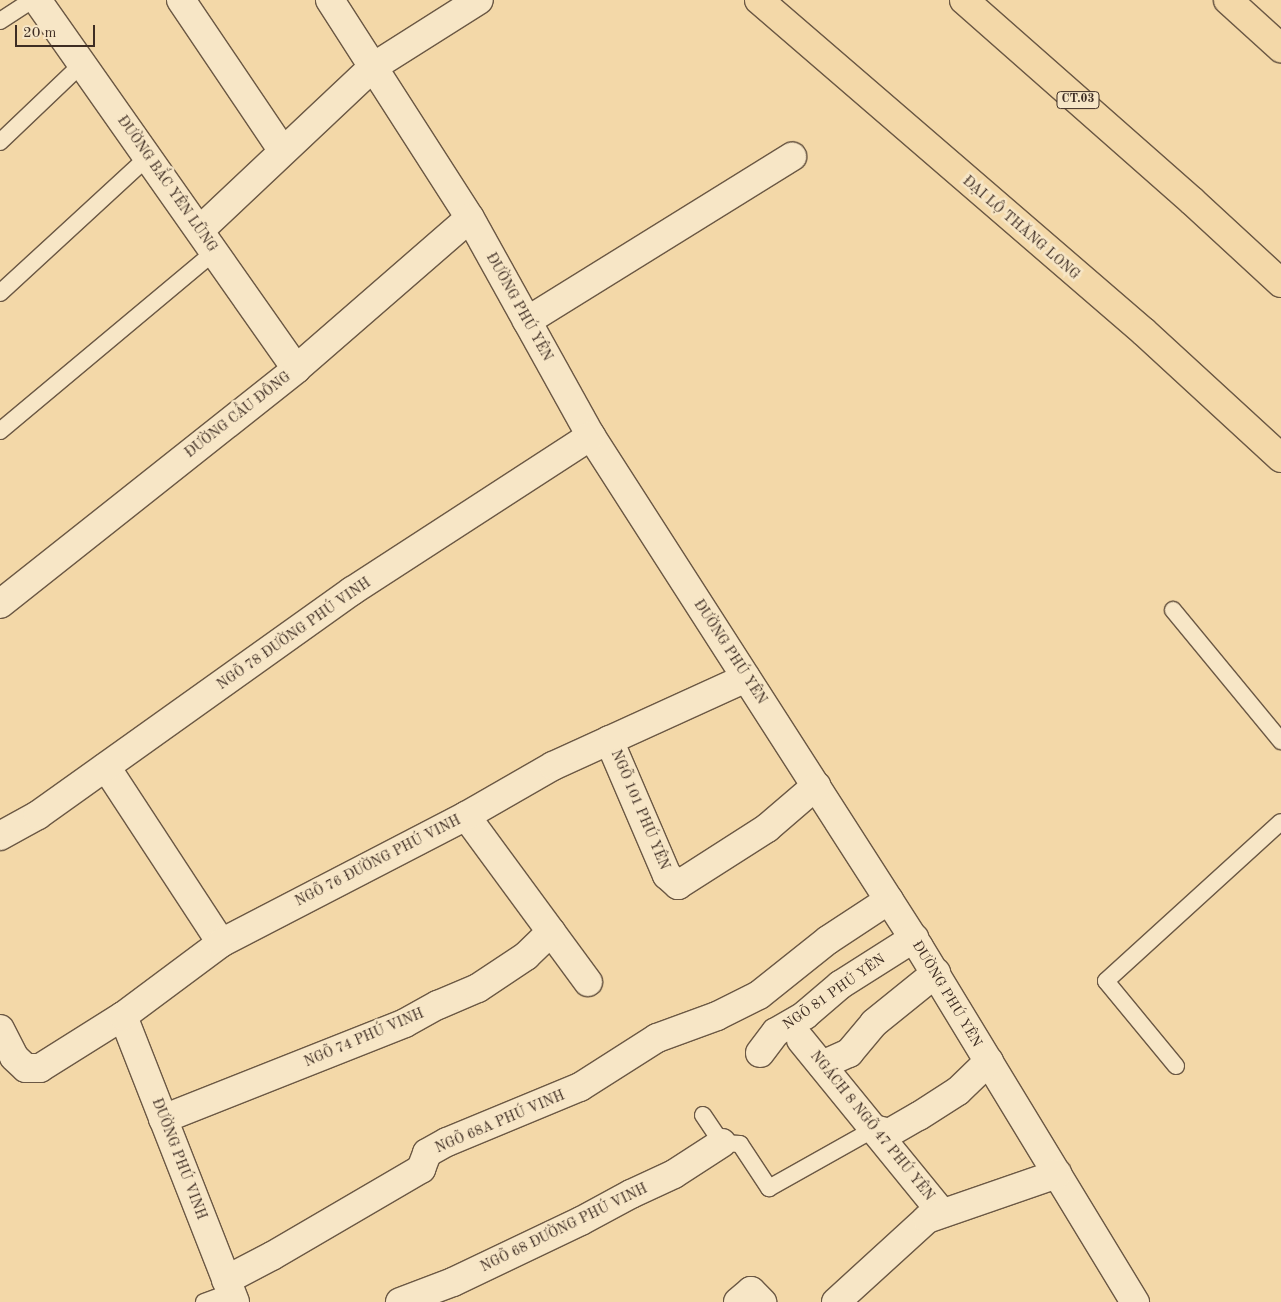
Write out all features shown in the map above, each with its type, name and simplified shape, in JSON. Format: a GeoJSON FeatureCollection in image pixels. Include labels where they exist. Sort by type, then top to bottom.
{"type":"FeatureCollection","features":[{"type":"Feature","properties":{"kind":"main road","name":"ĐẠI LỘ THĂNG LONG"},"geometry":{"type":"LineString","coordinates":[[759,0],[1144,332],[1281,458]]}},
{"type":"Feature","properties":{"kind":"main road","name":"CT.03"},"geometry":{"type":"LineString","coordinates":[[964,0],[1192,201],[1281,283]]}},
{"type":"Feature","properties":{"kind":"main road"},"geometry":{"type":"LineString","coordinates":[[1228,0],[1281,48]]}},
{"type":"Feature","properties":{"kind":"street","name":"ĐƯỜNG BẮC YÊN LŨNG"},"geometry":{"type":"LineString","coordinates":[[36,0],[296,369]]}},
{"type":"Feature","properties":{"kind":"street"},"geometry":{"type":"LineString","coordinates":[[181,0],[283,151]]}},
{"type":"Feature","properties":{"kind":"street","name":"ĐƯỜNG PHÚ YÊN"},"geometry":{"type":"LineString","coordinates":[[330,0],[470,218],[591,436],[914,938],[1135,1302]]}},
{"type":"Feature","properties":{"kind":"street"},"geometry":{"type":"LineString","coordinates":[[207,241],[283,151],[373,67],[479,0]]}},
{"type":"Feature","properties":{"kind":"street"},"geometry":{"type":"LineString","coordinates":[[527,321],[792,157]]}},
{"type":"Feature","properties":{"kind":"street","name":"ĐƯỜNG CẦU ĐÔNG"},"geometry":{"type":"LineString","coordinates":[[0,604],[296,369],[470,218]]}},
{"type":"Feature","properties":{"kind":"street","name":"NGÕ 78 ĐƯỜNG PHÚ VINH"},"geometry":{"type":"LineString","coordinates":[[0,836],[38,815],[352,591],[591,436]]}},
{"type":"Feature","properties":{"kind":"street","name":"NGÕ 76 ĐƯỜNG PHÚ VINH"},"geometry":{"type":"LineString","coordinates":[[0,1028],[14,1058],[26,1068],[40,1068],[123,1016],[221,943],[466,816],[553,766],[746,678]]}},
{"type":"Feature","properties":{"kind":"street","name":"NGÕ 101 PHÚ YÊN"},"geometry":{"type":"LineString","coordinates":[[610,740],[667,875],[678,885],[766,828],[816,786]]}},
{"type":"Feature","properties":{"kind":"street"},"geometry":{"type":"LineString","coordinates":[[106,767],[221,943]]}},
{"type":"Feature","properties":{"kind":"street"},"geometry":{"type":"LineString","coordinates":[[466,816],[588,982]]}},
{"type":"Feature","properties":{"kind":"street","name":"NGÕ 68A PHÚ VINH"},"geometry":{"type":"LineString","coordinates":[[231,1291],[272,1256],[421,1168],[427,1153],[447,1142],[580,1087],[657,1038],[717,1016],[759,995],[828,940],[889,900]]}},
{"type":"Feature","properties":{"kind":"street","name":"NGÕ 74 PHÚ VINH"},"geometry":{"type":"LineString","coordinates":[[163,1119],[405,1023],[438,1005],[478,988],[526,956],[551,932]]}},
{"type":"Feature","properties":{"kind":"street","name":"NGÕ 81 PHÚ YÊN"},"geometry":{"type":"LineString","coordinates":[[760,1053],[776,1032],[805,1015],[840,985],[914,938]]}},
{"type":"Feature","properties":{"kind":"street"},"geometry":{"type":"LineString","coordinates":[[822,1065],[849,1053],[874,1023],[936,974]]}},
{"type":"Feature","properties":{"kind":"street","name":"ĐƯỜNG PHÚ VINH"},"geometry":{"type":"LineString","coordinates":[[123,1016],[231,1291]]}},
{"type":"Feature","properties":{"kind":"street","name":"NGÁCH 8 NGÕ 47 PHÚ YÊN"},"geometry":{"type":"LineString","coordinates":[[801,1040],[942,1214]]}},
{"type":"Feature","properties":{"kind":"street"},"geometry":{"type":"LineString","coordinates":[[874,1129],[889,1133],[919,1116],[958,1091],[988,1061]]}},
{"type":"Feature","properties":{"kind":"street","name":"NGÕ 68 ĐƯỜNG PHÚ VINH"},"geometry":{"type":"LineString","coordinates":[[400,1302],[453,1282],[581,1221],[631,1194],[674,1174],[722,1143]]}},
{"type":"Feature","properties":{"kind":"street"},"geometry":{"type":"LineString","coordinates":[[852,1298],[927,1219],[1057,1174]]}},
{"type":"Feature","properties":{"kind":"street"},"geometry":{"type":"LineString","coordinates":[[738,1302],[751,1291],[762,1302]]}},
{"type":"Feature","properties":{"kind":"lane"},"geometry":{"type":"LineString","coordinates":[[0,21],[32,0]]}},
{"type":"Feature","properties":{"kind":"lane"},"geometry":{"type":"LineString","coordinates":[[0,142],[82,64]]}},
{"type":"Feature","properties":{"kind":"lane"},"geometry":{"type":"LineString","coordinates":[[0,293],[148,157]]}},
{"type":"Feature","properties":{"kind":"lane"},"geometry":{"type":"LineString","coordinates":[[0,431],[207,241]]}},
{"type":"Feature","properties":{"kind":"lane"},"geometry":{"type":"LineString","coordinates":[[1173,610],[1281,741]]}},
{"type":"Feature","properties":{"kind":"lane"},"geometry":{"type":"LineString","coordinates":[[1176,1066],[1106,981],[1281,822]]}},
{"type":"Feature","properties":{"kind":"lane"},"geometry":{"type":"LineString","coordinates":[[703,1114],[722,1143],[740,1144],[769,1188],[874,1129]]}},
{"type":"Feature","properties":{"kind":"lane"},"geometry":{"type":"LineString","coordinates":[[204,1302],[231,1291]]}}]}
